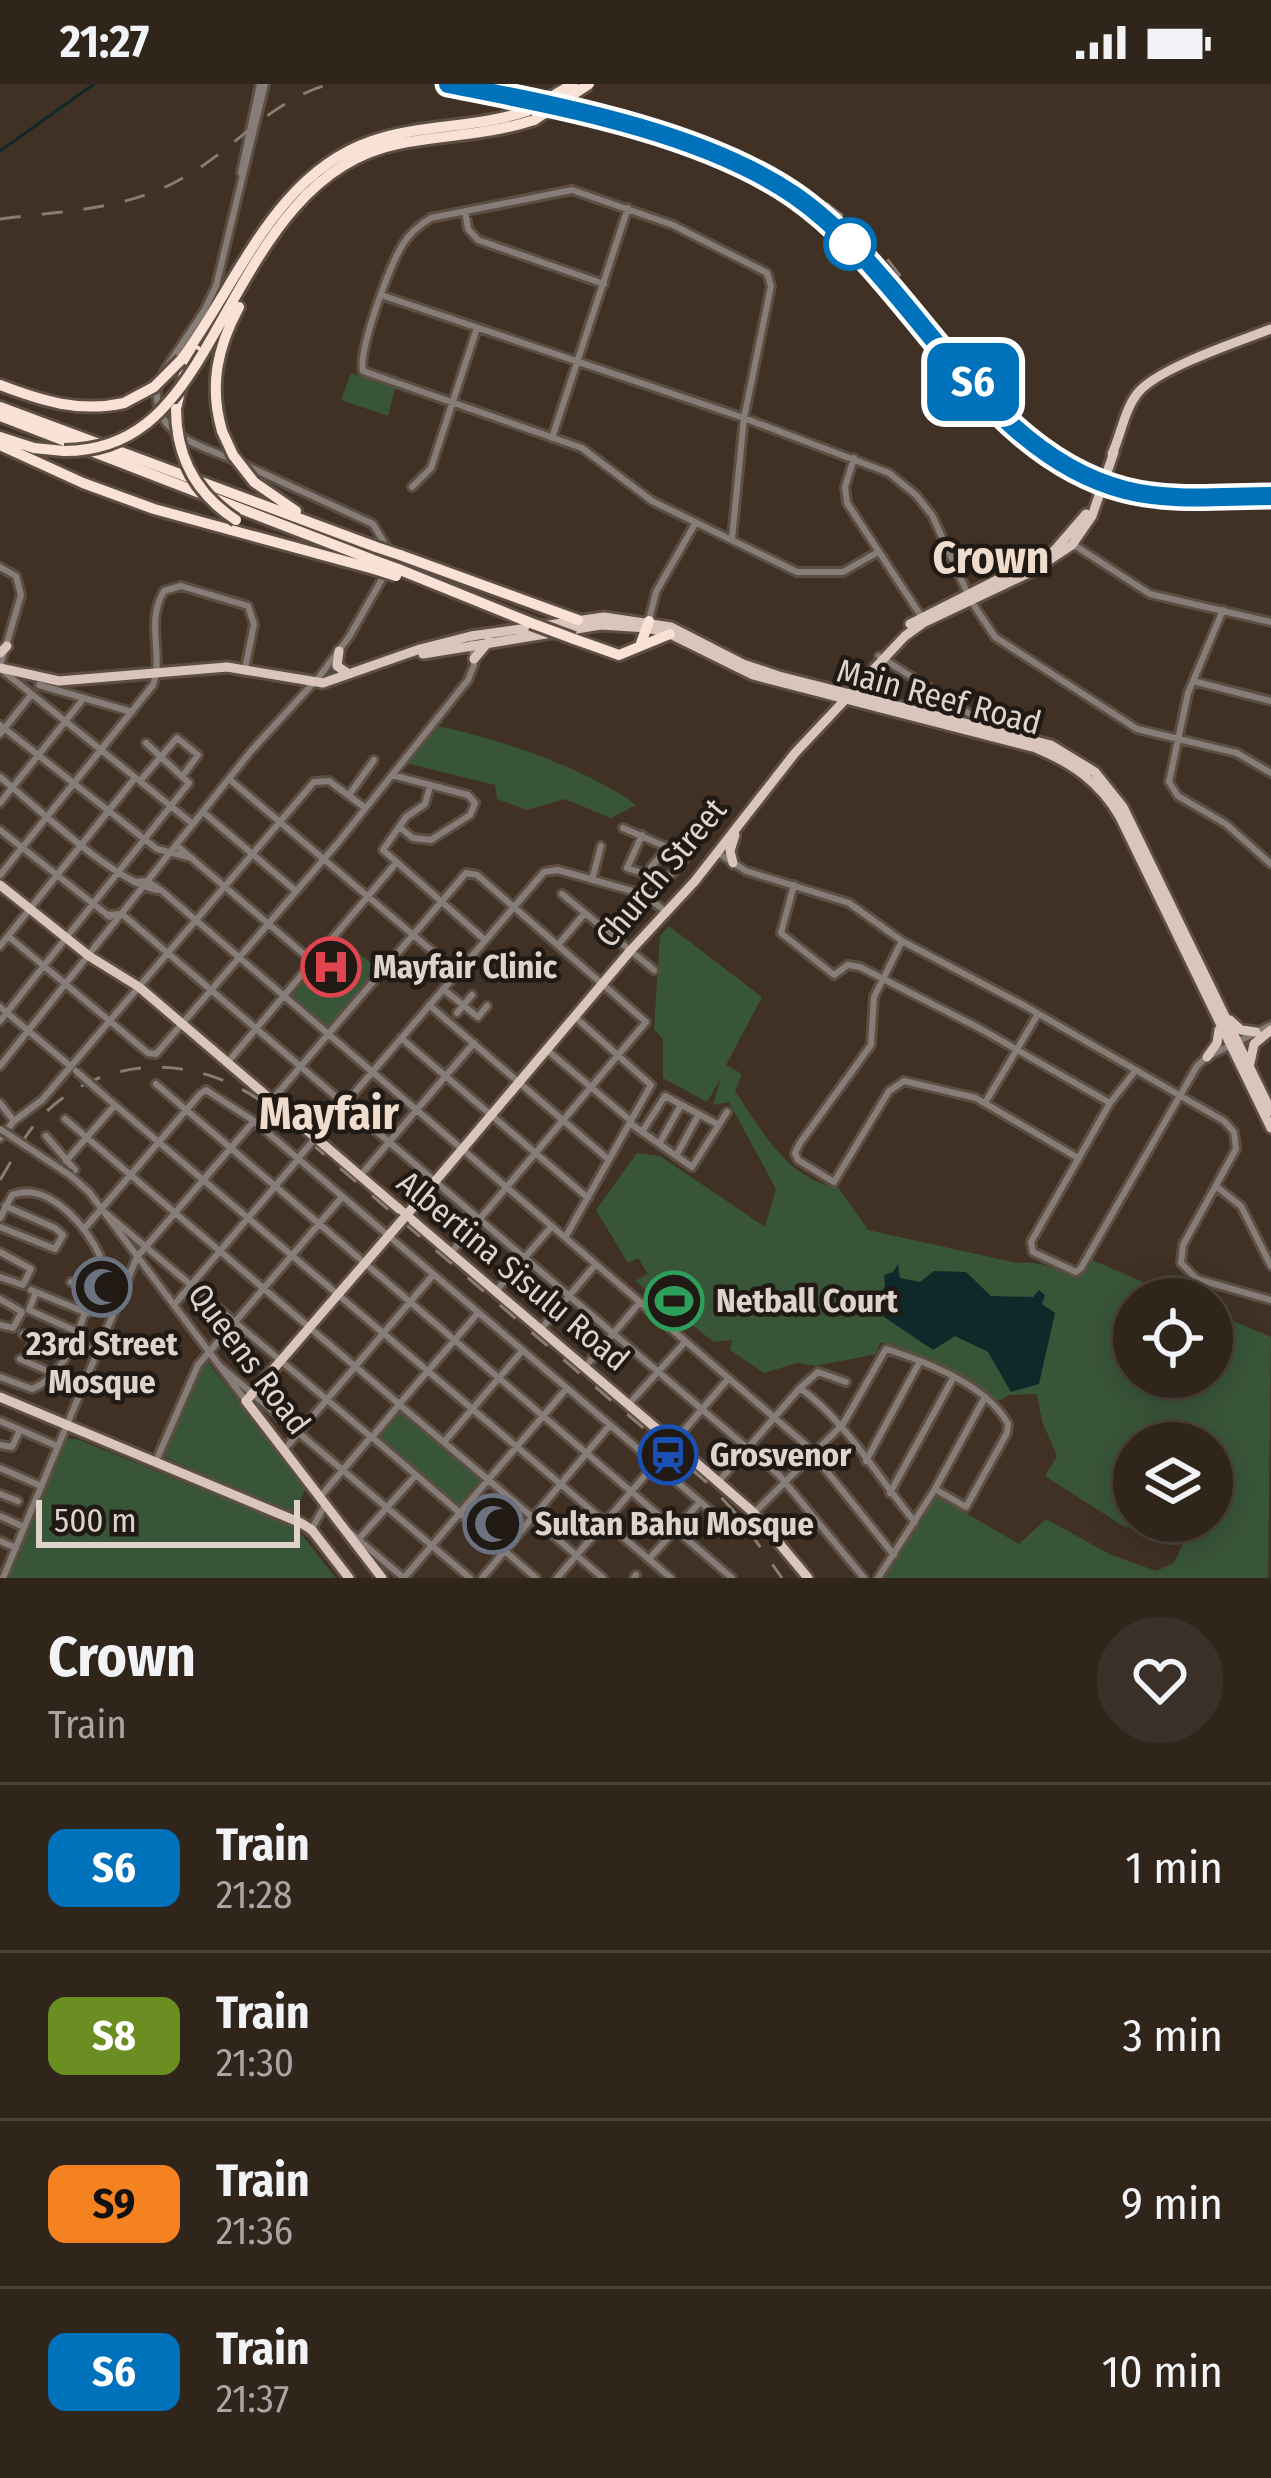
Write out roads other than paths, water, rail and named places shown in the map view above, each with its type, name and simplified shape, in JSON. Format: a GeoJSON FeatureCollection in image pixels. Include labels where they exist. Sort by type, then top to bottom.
{"type":"FeatureCollection","features":[{"type":"Feature","properties":{"kind":"highway"},"geometry":{"type":"LineString","coordinates":[[0,382],[58,404],[97,408],[124,403],[154,387],[182,360],[280,208],[325,165],[396,134],[530,116],[574,84]]}},
{"type":"Feature","properties":{"kind":"highway"},"geometry":{"type":"LineString","coordinates":[[0,437],[61,451],[109,446],[152,421],[172,401],[282,224],[321,181],[395,144],[506,129],[589,84]]}},
{"type":"Feature","properties":{"kind":"highway"},"geometry":{"type":"LineString","coordinates":[[282,224],[234,316],[218,356],[214,393],[222,431],[254,482],[284,505],[333,531]]}},
{"type":"Feature","properties":{"kind":"highway"},"geometry":{"type":"LineString","coordinates":[[222,299],[187,366],[176,409],[178,442],[191,476],[209,499],[236,520],[296,544]]}},
{"type":"Feature","properties":{"kind":"highway"},"geometry":{"type":"LineString","coordinates":[[0,407],[376,547],[398,567],[616,654],[670,634]]}},
{"type":"Feature","properties":{"kind":"highway"},"geometry":{"type":"LineString","coordinates":[[0,407],[375,565]]}},
{"type":"Feature","properties":{"kind":"highway"},"geometry":{"type":"LineString","coordinates":[[0,437],[134,502],[398,567],[578,620]]}},
{"type":"Feature","properties":{"kind":"highway"},"geometry":{"type":"LineString","coordinates":[[547,611],[556,617],[554,628]]}},
{"type":"Feature","properties":{"kind":"highway"},"geometry":{"type":"LineString","coordinates":[[638,649],[648,625]]}},
{"type":"Feature","properties":{"kind":"main road"},"geometry":{"type":"LineString","coordinates":[[881,657],[921,616],[1031,572],[1070,542],[1092,516],[1129,408],[1143,386],[1271,329]]}},
{"type":"Feature","properties":{"kind":"main road"},"geometry":{"type":"LineString","coordinates":[[881,657],[918,626],[1070,542]]}},
{"type":"Feature","properties":{"kind":"main road"},"geometry":{"type":"LineString","coordinates":[[1022,568],[1024,552]]}},
{"type":"Feature","properties":{"kind":"main road"},"geometry":{"type":"LineString","coordinates":[[966,581],[973,597]]}},
{"type":"Feature","properties":{"kind":"main road","name":"Main Reef Road"},"geometry":{"type":"LineString","coordinates":[[472,640],[489,641],[604,616],[679,630],[754,668],[844,699],[961,722],[972,729],[995,730],[1062,750],[1109,787],[1124,807],[1217,1000],[1271,1128]]}},
{"type":"Feature","properties":{"kind":"main road","name":"Main Reef Road"},"geometry":{"type":"LineString","coordinates":[[0,668],[41,682],[214,666],[314,683],[472,640],[554,628],[648,625],[734,668],[972,729],[1057,757],[1100,789],[1125,826],[1218,1020],[1271,1111]]}},
{"type":"Feature","properties":{"kind":"main road"},"geometry":{"type":"LineString","coordinates":[[474,658],[489,641]]}},
{"type":"Feature","properties":{"kind":"main road"},"geometry":{"type":"LineString","coordinates":[[339,651],[338,669],[352,676]]}},
{"type":"Feature","properties":{"kind":"main road","name":"Church Street"},"geometry":{"type":"LineString","coordinates":[[250,1397],[631,950],[668,914],[785,764],[881,657]]}},
{"type":"Feature","properties":{"kind":"main road"},"geometry":{"type":"LineString","coordinates":[[821,694],[830,704],[825,720]]}},
{"type":"Feature","properties":{"kind":"main road"},"geometry":{"type":"LineString","coordinates":[[734,863],[730,851],[736,830]]}},
{"type":"Feature","properties":{"kind":"main road","name":"Albertina Sisulu Road"},"geometry":{"type":"LineString","coordinates":[[0,885],[89,956],[139,987],[674,1443],[754,1514],[808,1578]]}},
{"type":"Feature","properties":{"kind":"main road"},"geometry":{"type":"LineString","coordinates":[[1217,1000],[1238,1028],[1256,1032]]}},
{"type":"Feature","properties":{"kind":"main road"},"geometry":{"type":"LineString","coordinates":[[1207,1057],[1218,1040],[1218,1020]]}},
{"type":"Feature","properties":{"kind":"main road"},"geometry":{"type":"LineString","coordinates":[[1252,1072],[1251,1050],[1271,1028]]}},
{"type":"Feature","properties":{"kind":"main road","name":"Queens Road"},"geometry":{"type":"LineString","coordinates":[[250,1397],[322,1501],[371,1554],[382,1578]]}},
{"type":"Feature","properties":{"kind":"main road"},"geometry":{"type":"LineString","coordinates":[[0,1401],[311,1531],[347,1578]]}},
{"type":"Feature","properties":{"kind":"street"},"geometry":{"type":"LineString","coordinates":[[1,1063],[229,779],[339,651],[388,564],[389,550],[378,528],[364,518],[184,438],[167,427],[156,404],[162,375],[213,294],[263,84]]}},
{"type":"Feature","properties":{"kind":"street"},"geometry":{"type":"LineString","coordinates":[[525,428],[450,405],[361,367],[397,256],[415,229],[430,218],[568,190],[673,225],[763,270],[771,286],[744,418],[733,539]]}},
{"type":"Feature","properties":{"kind":"street"},"geometry":{"type":"LineString","coordinates":[[554,438],[628,208]]}},
{"type":"Feature","properties":{"kind":"street"},"geometry":{"type":"LineString","coordinates":[[465,211],[468,230],[478,240],[604,284]]}},
{"type":"Feature","properties":{"kind":"street"},"geometry":{"type":"LineString","coordinates":[[382,296],[744,418],[889,473],[916,494],[935,521],[988,631],[1130,725],[1238,753],[1271,773]]}},
{"type":"Feature","properties":{"kind":"street"},"geometry":{"type":"LineString","coordinates":[[412,487],[430,471],[477,328]]}},
{"type":"Feature","properties":{"kind":"street"},"geometry":{"type":"LineString","coordinates":[[450,405],[588,452],[642,494],[805,573],[843,572],[878,552]]}},
{"type":"Feature","properties":{"kind":"street"},"geometry":{"type":"LineString","coordinates":[[854,458],[845,497],[921,616]]}},
{"type":"Feature","properties":{"kind":"street"},"geometry":{"type":"LineString","coordinates":[[676,512],[687,539]]}},
{"type":"Feature","properties":{"kind":"street"},"geometry":{"type":"LineString","coordinates":[[648,625],[656,592],[696,521]]}},
{"type":"Feature","properties":{"kind":"street"},"geometry":{"type":"LineString","coordinates":[[734,529],[742,544]]}},
{"type":"Feature","properties":{"kind":"street"},"geometry":{"type":"LineString","coordinates":[[1070,542],[1144,592],[1271,622]]}},
{"type":"Feature","properties":{"kind":"street"},"geometry":{"type":"LineString","coordinates":[[951,555],[966,581]]}},
{"type":"Feature","properties":{"kind":"street"},"geometry":{"type":"LineString","coordinates":[[861,564],[875,562],[890,568]]}},
{"type":"Feature","properties":{"kind":"street"},"geometry":{"type":"LineString","coordinates":[[0,567],[16,576],[22,589],[0,668],[181,816],[216,823],[297,891]]}},
{"type":"Feature","properties":{"kind":"street"},"geometry":{"type":"LineString","coordinates":[[0,875],[153,685],[157,671],[153,625],[158,602],[167,589],[181,586],[248,606],[254,624],[245,669]]}},
{"type":"Feature","properties":{"kind":"street"},"geometry":{"type":"LineString","coordinates":[[1223,610],[1193,681],[1169,776],[1173,793],[1226,824],[1271,864]]}},
{"type":"Feature","properties":{"kind":"street"},"geometry":{"type":"LineString","coordinates":[[8,936],[155,1055],[324,859],[468,680],[474,658],[472,640]]}},
{"type":"Feature","properties":{"kind":"street"},"geometry":{"type":"LineString","coordinates":[[881,657],[995,730]]}},
{"type":"Feature","properties":{"kind":"street"},"geometry":{"type":"LineString","coordinates":[[1193,681],[1271,701]]}},
{"type":"Feature","properties":{"kind":"street"},"geometry":{"type":"LineString","coordinates":[[132,712],[41,682],[2,729],[159,850],[173,848],[191,858],[313,962]]}},
{"type":"Feature","properties":{"kind":"street"},"geometry":{"type":"LineString","coordinates":[[0,803],[84,698]]}},
{"type":"Feature","properties":{"kind":"street"},"geometry":{"type":"LineString","coordinates":[[961,722],[963,709]]}},
{"type":"Feature","properties":{"kind":"street"},"geometry":{"type":"LineString","coordinates":[[0,946],[109,811],[177,738],[196,752],[184,774]]}},
{"type":"Feature","properties":{"kind":"street"},"geometry":{"type":"LineString","coordinates":[[0,1021],[3,1010],[189,783],[146,743]]}},
{"type":"Feature","properties":{"kind":"street"},"geometry":{"type":"LineString","coordinates":[[349,795],[374,760]]}},
{"type":"Feature","properties":{"kind":"street"},"geometry":{"type":"LineString","coordinates":[[392,775],[468,794],[476,806],[431,840],[413,838],[399,826]]}},
{"type":"Feature","properties":{"kind":"street"},"geometry":{"type":"LineString","coordinates":[[0,777],[118,872],[162,891],[566,1236],[814,1454],[894,1555]]}},
{"type":"Feature","properties":{"kind":"street"},"geometry":{"type":"LineString","coordinates":[[229,779],[457,972]]}},
{"type":"Feature","properties":{"kind":"street"},"geometry":{"type":"LineString","coordinates":[[73,1173],[0,1134],[73,1068],[316,780],[326,779],[365,808]]}},
{"type":"Feature","properties":{"kind":"street"},"geometry":{"type":"LineString","coordinates":[[430,786],[425,804],[399,826],[383,849],[485,940]]}},
{"type":"Feature","properties":{"kind":"street"},"geometry":{"type":"LineString","coordinates":[[623,829],[684,853],[687,860],[647,896]]}},
{"type":"Feature","properties":{"kind":"street"},"geometry":{"type":"LineString","coordinates":[[0,830],[106,915],[131,922],[746,1447],[785,1482],[864,1578]]}},
{"type":"Feature","properties":{"kind":"street"},"geometry":{"type":"LineString","coordinates":[[642,835],[627,866],[648,874]]}},
{"type":"Feature","properties":{"kind":"street"},"geometry":{"type":"LineString","coordinates":[[592,880],[601,846]]}},
{"type":"Feature","properties":{"kind":"street"},"geometry":{"type":"LineString","coordinates":[[647,896],[648,874],[669,846]]}},
{"type":"Feature","properties":{"kind":"street"},"geometry":{"type":"LineString","coordinates":[[718,853],[752,874],[853,905],[902,941],[1225,1120],[1234,1132],[1236,1149],[1181,1250],[1183,1267],[1196,1279],[1271,1298]]}},
{"type":"Feature","properties":{"kind":"street"},"geometry":{"type":"LineString","coordinates":[[228,1062],[396,863]]}},
{"type":"Feature","properties":{"kind":"street"},"geometry":{"type":"LineString","coordinates":[[174,1305],[544,872],[558,870],[647,896],[668,914]]}},
{"type":"Feature","properties":{"kind":"street"},"geometry":{"type":"LineString","coordinates":[[272,1100],[467,872],[473,872],[646,1022],[452,1253]]}},
{"type":"Feature","properties":{"kind":"street"},"geometry":{"type":"LineString","coordinates":[[794,885],[781,933],[834,975],[851,964],[883,977],[1110,1103]]}},
{"type":"Feature","properties":{"kind":"street"},"geometry":{"type":"LineString","coordinates":[[562,894],[654,970]]}},
{"type":"Feature","properties":{"kind":"street"},"geometry":{"type":"LineString","coordinates":[[558,945],[585,913]]}},
{"type":"Feature","properties":{"kind":"street"},"geometry":{"type":"LineString","coordinates":[[902,941],[874,998],[871,1046],[797,1147],[798,1160],[834,1182],[896,1083],[909,1082],[985,1103],[1078,1158]]}},
{"type":"Feature","properties":{"kind":"street"},"geometry":{"type":"LineString","coordinates":[[443,989],[460,1009],[478,1017]]}},
{"type":"Feature","properties":{"kind":"street"},"geometry":{"type":"LineString","coordinates":[[460,1009],[472,995]]}},
{"type":"Feature","properties":{"kind":"street"},"geometry":{"type":"LineString","coordinates":[[429,1005],[610,1160]]}},
{"type":"Feature","properties":{"kind":"street"},"geometry":{"type":"LineString","coordinates":[[470,1026],[488,1006]]}},
{"type":"Feature","properties":{"kind":"street"},"geometry":{"type":"LineString","coordinates":[[3,1010],[671,1578]]}},
{"type":"Feature","properties":{"kind":"street"},"geometry":{"type":"LineString","coordinates":[[985,1103],[1038,1014]]}},
{"type":"Feature","properties":{"kind":"street"},"geometry":{"type":"LineString","coordinates":[[566,1236],[650,1089],[650,1081],[575,1017]]}},
{"type":"Feature","properties":{"kind":"street"},"geometry":{"type":"LineString","coordinates":[[1136,1070],[1110,1103],[1030,1247],[1066,1270],[1081,1268],[1194,1070],[1207,1057],[1271,1028]]}},
{"type":"Feature","properties":{"kind":"street"},"geometry":{"type":"LineString","coordinates":[[1235,1044],[1271,1028]]}},
{"type":"Feature","properties":{"kind":"street"},"geometry":{"type":"LineString","coordinates":[[401,1038],[588,1198]]}},
{"type":"Feature","properties":{"kind":"street"},"geometry":{"type":"LineString","coordinates":[[360,1176],[474,1043]]}},
{"type":"Feature","properties":{"kind":"street"},"geometry":{"type":"LineString","coordinates":[[547,1050],[642,1132],[692,1167],[727,1112]]}},
{"type":"Feature","properties":{"kind":"street"},"geometry":{"type":"LineString","coordinates":[[156,1084],[732,1578]]}},
{"type":"Feature","properties":{"kind":"street"},"geometry":{"type":"LineString","coordinates":[[84,1229],[204,1091],[225,1099],[390,1234],[725,1523]]}},
{"type":"Feature","properties":{"kind":"street"},"geometry":{"type":"LineString","coordinates":[[642,1132],[662,1098],[717,1124]]}},
{"type":"Feature","properties":{"kind":"street"},"geometry":{"type":"LineString","coordinates":[[66,1161],[111,1102]]}},
{"type":"Feature","properties":{"kind":"street"},"geometry":{"type":"LineString","coordinates":[[0,1103],[14,1120]]}},
{"type":"Feature","properties":{"kind":"street"},"geometry":{"type":"LineString","coordinates":[[659,1144],[681,1104]]}},
{"type":"Feature","properties":{"kind":"street"},"geometry":{"type":"LineString","coordinates":[[676,1156],[699,1114]]}},
{"type":"Feature","properties":{"kind":"street"},"geometry":{"type":"LineString","coordinates":[[65,1119],[603,1578]]}},
{"type":"Feature","properties":{"kind":"street"},"geometry":{"type":"LineString","coordinates":[[3,1571],[137,1257],[254,1121]]}},
{"type":"Feature","properties":{"kind":"street","name":"Queens Road"},"geometry":{"type":"LineString","coordinates":[[46,1136],[209,1352],[250,1397]]}},
{"type":"Feature","properties":{"kind":"street"},"geometry":{"type":"LineString","coordinates":[[1216,1186],[1241,1205],[1271,1266]]}},
{"type":"Feature","properties":{"kind":"street"},"geometry":{"type":"LineString","coordinates":[[0,1218],[16,1193],[29,1192],[69,1210],[100,1256],[88,1289],[87,1313],[74,1342],[51,1372],[32,1388],[0,1377]]}},
{"type":"Feature","properties":{"kind":"street"},"geometry":{"type":"LineString","coordinates":[[155,1463],[195,1371],[342,1197]]}},
{"type":"Feature","properties":{"kind":"street"},"geometry":{"type":"LineString","coordinates":[[0,1227],[55,1250],[63,1235],[5,1206]]}},
{"type":"Feature","properties":{"kind":"street"},"geometry":{"type":"LineString","coordinates":[[102,1209],[536,1578]]}},
{"type":"Feature","properties":{"kind":"street"},"geometry":{"type":"LineString","coordinates":[[496,1291],[553,1225]]}},
{"type":"Feature","properties":{"kind":"street"},"geometry":{"type":"LineString","coordinates":[[0,1252],[31,1269],[23,1285],[0,1277]]}},
{"type":"Feature","properties":{"kind":"street"},"geometry":{"type":"LineString","coordinates":[[540,1330],[597,1263]]}},
{"type":"Feature","properties":{"kind":"street"},"geometry":{"type":"LineString","coordinates":[[284,1450],[433,1274]]}},
{"type":"Feature","properties":{"kind":"street"},"geometry":{"type":"LineString","coordinates":[[71,1282],[88,1289]]}},
{"type":"Feature","properties":{"kind":"street"},"geometry":{"type":"LineString","coordinates":[[78,1332],[29,1310],[33,1291],[87,1313]]}},
{"type":"Feature","properties":{"kind":"street"},"geometry":{"type":"LineString","coordinates":[[0,1299],[22,1312],[13,1328],[0,1325]]}},
{"type":"Feature","properties":{"kind":"street"},"geometry":{"type":"LineString","coordinates":[[585,1367],[640,1302]]}},
{"type":"Feature","properties":{"kind":"street"},"geometry":{"type":"LineString","coordinates":[[311,1531],[322,1501],[344,1470],[478,1313]]}},
{"type":"Feature","properties":{"kind":"street"},"geometry":{"type":"LineString","coordinates":[[23,1334],[66,1353]]}},
{"type":"Feature","properties":{"kind":"street"},"geometry":{"type":"LineString","coordinates":[[34,1339],[22,1360],[51,1372]]}},
{"type":"Feature","properties":{"kind":"street"},"geometry":{"type":"LineString","coordinates":[[74,1342],[97,1353]]}},
{"type":"Feature","properties":{"kind":"street"},"geometry":{"type":"LineString","coordinates":[[628,1405],[685,1342]]}},
{"type":"Feature","properties":{"kind":"street"},"geometry":{"type":"LineString","coordinates":[[754,1514],[843,1424],[886,1349],[986,1397],[1008,1424],[966,1508],[935,1489]]}},
{"type":"Feature","properties":{"kind":"street"},"geometry":{"type":"LineString","coordinates":[[444,1442],[523,1351]]}},
{"type":"Feature","properties":{"kind":"street"},"geometry":{"type":"LineString","coordinates":[[866,1461],[920,1363]]}},
{"type":"Feature","properties":{"kind":"street"},"geometry":{"type":"LineString","coordinates":[[718,1482],[818,1372],[847,1382]]}},
{"type":"Feature","properties":{"kind":"street"},"geometry":{"type":"LineString","coordinates":[[890,1492],[953,1378]]}},
{"type":"Feature","properties":{"kind":"street"},"geometry":{"type":"LineString","coordinates":[[674,1443],[728,1379]]}},
{"type":"Feature","properties":{"kind":"street"},"geometry":{"type":"LineString","coordinates":[[371,1554],[404,1578],[567,1388]]}},
{"type":"Feature","properties":{"kind":"street"},"geometry":{"type":"LineString","coordinates":[[800,1388],[843,1424],[915,1522]]}},
{"type":"Feature","properties":{"kind":"street"},"geometry":{"type":"LineString","coordinates":[[250,1397],[299,1432],[470,1578]]}},
{"type":"Feature","properties":{"kind":"street"},"geometry":{"type":"LineString","coordinates":[[878,1578],[986,1397]]}},
{"type":"Feature","properties":{"kind":"street"},"geometry":{"type":"LineString","coordinates":[[0,1421],[58,1447]]}},
{"type":"Feature","properties":{"kind":"street"},"geometry":{"type":"LineString","coordinates":[[482,1578],[610,1425]]}},
{"type":"Feature","properties":{"kind":"street"},"geometry":{"type":"LineString","coordinates":[[0,1456],[2,1446],[11,1447],[20,1430]]}},
{"type":"Feature","properties":{"kind":"street"},"geometry":{"type":"LineString","coordinates":[[557,1578],[655,1464]]}},
{"type":"Feature","properties":{"kind":"street"},"geometry":{"type":"LineString","coordinates":[[0,1468],[41,1486]]}},
{"type":"Feature","properties":{"kind":"street"},"geometry":{"type":"LineString","coordinates":[[358,1540],[416,1475]]}},
{"type":"Feature","properties":{"kind":"street"},"geometry":{"type":"LineString","coordinates":[[1,1496],[18,1502]]}},
{"type":"Feature","properties":{"kind":"street"},"geometry":{"type":"LineString","coordinates":[[649,1559],[700,1502]]}},
{"type":"Feature","properties":{"kind":"street"},"geometry":{"type":"LineString","coordinates":[[0,1516],[24,1527]]}},
{"type":"Feature","properties":{"kind":"street"},"geometry":{"type":"LineString","coordinates":[[0,1541],[16,1548]]}},
{"type":"Feature","properties":{"kind":"water"},"geometry":{"type":"Polygon","coordinates":[[[898,1264],[900,1278],[920,1282],[934,1271],[966,1272],[991,1296],[1033,1297],[1039,1290],[1045,1295],[1042,1304],[1055,1313],[1039,1384],[1011,1392],[988,1352],[955,1336],[933,1350],[884,1317],[879,1297],[884,1275],[898,1264]]]}},
{"type":"Feature","properties":{"kind":"waterway"},"geometry":{"type":"LineString","coordinates":[[0,151],[94,84]]}},
{"type":"Feature","properties":{"kind":"railway"},"geometry":{"type":"LineString","coordinates":[[0,219],[93,208],[160,189],[200,167],[288,102],[330,84]]}},
{"type":"Feature","properties":{"kind":"railway"},"geometry":{"type":"LineString","coordinates":[[466,84],[660,136],[729,161],[794,195],[875,271],[989,403],[1030,441],[1075,471],[1143,494],[1271,496]]}},
{"type":"Feature","properties":{"kind":"railway"},"geometry":{"type":"LineString","coordinates":[[826,203],[869,236],[902,278]]}},
{"type":"Feature","properties":{"kind":"railway"},"geometry":{"type":"LineString","coordinates":[[0,1180],[41,1117],[66,1095],[94,1080],[154,1067],[215,1077],[244,1091],[271,1109],[711,1486],[782,1578]]}},
{"type":"Feature","properties":{"kind":"train","name":"S6"},"geometry":{"type":"LineString","coordinates":[[448,84],[572,107],[733,161],[770,179],[843,237],[891,285],[1002,415],[1069,469],[1101,483],[1154,495],[1271,496]]}},
{"type":"Feature","properties":{"kind":"place","name":"Mayfair Clinic"},"geometry":{"type":"Point","coordinates":[331,967]}},
{"type":"Feature","properties":{"kind":"place","name":"23rd Street Mosque"},"geometry":{"type":"Point","coordinates":[102,1287]}},
{"type":"Feature","properties":{"kind":"place","name":"Netball Court"},"geometry":{"type":"Point","coordinates":[674,1301]}},
{"type":"Feature","properties":{"kind":"place","name":"Grosvenor"},"geometry":{"type":"Point","coordinates":[668,1455]}},
{"type":"Feature","properties":{"kind":"place","name":"Sultan Bahu Mosque"},"geometry":{"type":"Point","coordinates":[493,1524]}},
{"type":"Feature","properties":{"kind":"district","name":"Crown"},"geometry":{"type":"Point","coordinates":[991,558]}},
{"type":"Feature","properties":{"kind":"district","name":"Mayfair"},"geometry":{"type":"Point","coordinates":[329,1114]}}]}
